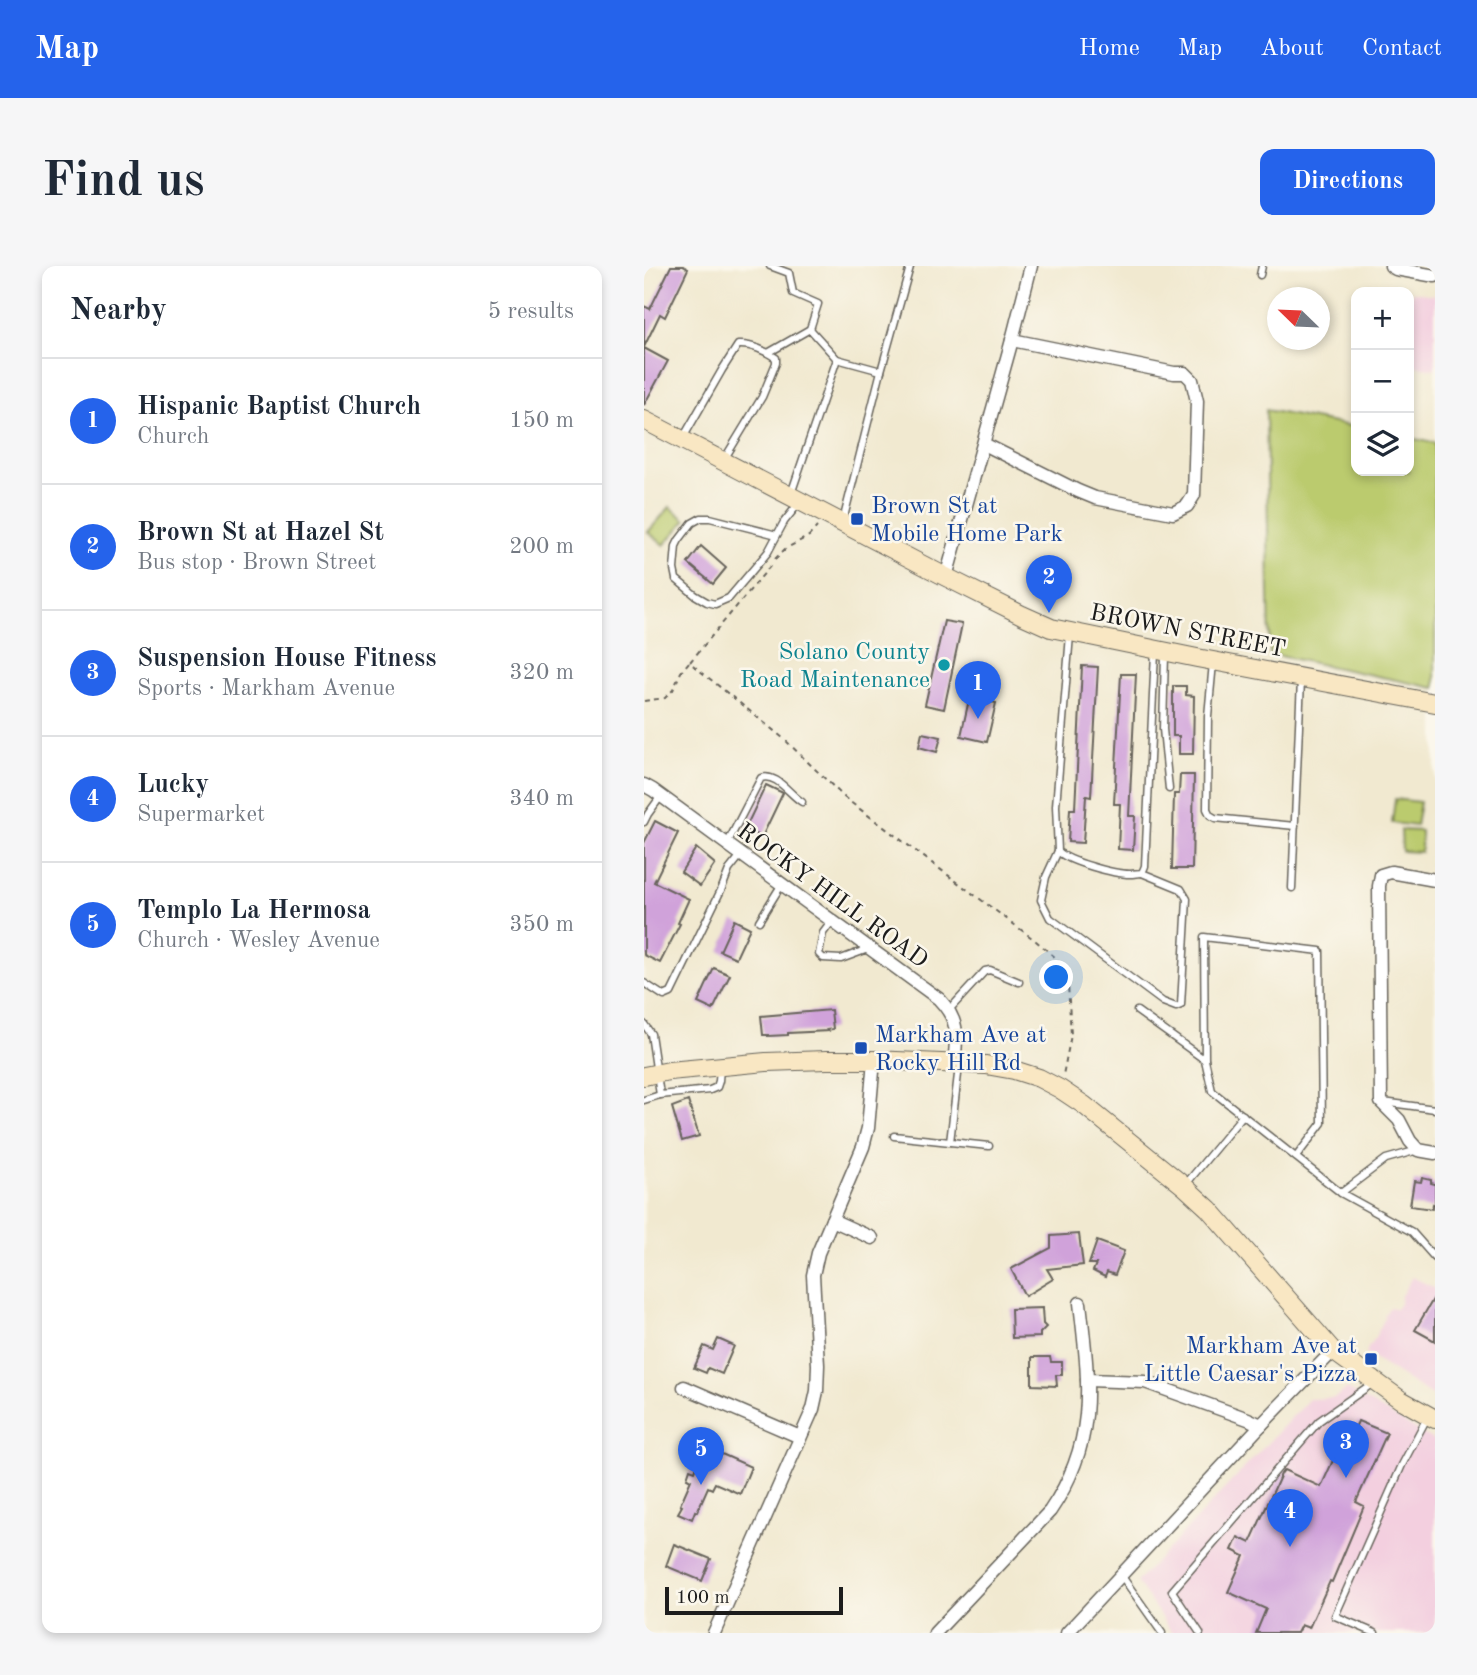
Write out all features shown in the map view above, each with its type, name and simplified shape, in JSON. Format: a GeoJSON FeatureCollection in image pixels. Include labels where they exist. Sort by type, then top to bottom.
{"type":"FeatureCollection","features":[{"type":"Feature","properties":{"kind":"street"},"geometry":{"type":"LineString","coordinates":[[946,577],[1031,266]]}},
{"type":"Feature","properties":{"kind":"street"},"geometry":{"type":"LineString","coordinates":[[1391,266],[1435,276]]}},
{"type":"Feature","properties":{"kind":"street"},"geometry":{"type":"LineString","coordinates":[[984,444],[1095,498],[1173,513],[1187,506],[1194,495],[1197,401],[1192,380],[1185,373],[1012,340]]}},
{"type":"Feature","properties":{"kind":"street","name":"BROWN STREET"},"geometry":{"type":"LineString","coordinates":[[644,420],[946,577],[1051,628],[1435,704]]}},
{"type":"Feature","properties":{"kind":"street","name":"ROCKY HILL ROAD"},"geometry":{"type":"LineString","coordinates":[[644,785],[939,999],[949,1010]]}},
{"type":"Feature","properties":{"kind":"street"},"geometry":{"type":"LineString","coordinates":[[1435,880],[1391,872],[1381,875],[1379,886],[1381,1101],[1399,1120],[1418,1150],[1435,1153]]}},
{"type":"Feature","properties":{"kind":"street"},"geometry":{"type":"LineString","coordinates":[[949,1010],[955,1023],[957,1064]]}},
{"type":"Feature","properties":{"kind":"street"},"geometry":{"type":"LineString","coordinates":[[714,1633],[813,1409],[818,1366],[813,1275],[818,1253],[863,1147],[868,1128],[874,1060]]}},
{"type":"Feature","properties":{"kind":"street"},"geometry":{"type":"LineString","coordinates":[[651,1075],[720,1066],[874,1060],[986,1065],[1039,1078],[1084,1105],[1209,1209],[1333,1351],[1374,1382],[1432,1418]]}},
{"type":"Feature","properties":{"kind":"street"},"geometry":{"type":"LineString","coordinates":[[832,1220],[872,1238]]}},
{"type":"Feature","properties":{"kind":"street"},"geometry":{"type":"LineString","coordinates":[[935,1633],[1036,1527],[1071,1476],[1082,1442],[1087,1411],[1080,1303]]}},
{"type":"Feature","properties":{"kind":"street"},"geometry":{"type":"LineString","coordinates":[[1067,1633],[1333,1351]]}},
{"type":"Feature","properties":{"kind":"street"},"geometry":{"type":"LineString","coordinates":[[1087,1380],[1145,1382],[1261,1425]]}},
{"type":"Feature","properties":{"kind":"street"},"geometry":{"type":"LineString","coordinates":[[684,1387],[800,1437]]}},
{"type":"Feature","properties":{"kind":"lane"},"geometry":{"type":"LineString","coordinates":[[768,352],[810,329],[818,304],[793,293],[789,273],[770,266]]}},
{"type":"Feature","properties":{"kind":"lane"},"geometry":{"type":"LineString","coordinates":[[1260,275],[1262,266]]}},
{"type":"Feature","properties":{"kind":"lane"},"geometry":{"type":"LineString","coordinates":[[843,523],[910,267]]}},
{"type":"Feature","properties":{"kind":"lane"},"geometry":{"type":"LineString","coordinates":[[810,329],[837,359],[881,371]]}},
{"type":"Feature","properties":{"kind":"lane"},"geometry":{"type":"LineString","coordinates":[[682,439],[738,345],[745,344],[768,352],[776,358],[776,363],[762,397],[723,461]]}},
{"type":"Feature","properties":{"kind":"lane"},"geometry":{"type":"LineString","coordinates":[[777,535],[701,518],[692,523],[676,546],[674,569],[677,579],[707,603],[722,602],[729,598],[768,552],[784,522],[795,498],[837,359]]}},
{"type":"Feature","properties":{"kind":"lane"},"geometry":{"type":"LineString","coordinates":[[1058,852],[1062,856],[1093,867],[1129,874],[1142,873],[1181,889],[1187,899],[1181,1005],[1177,1007],[1163,1002],[1050,918],[1041,900],[1046,877],[1058,852],[1056,806],[1070,632]]}},
{"type":"Feature","properties":{"kind":"lane"},"geometry":{"type":"LineString","coordinates":[[1160,651],[1169,789]]}},
{"type":"Feature","properties":{"kind":"lane"},"geometry":{"type":"LineString","coordinates":[[1142,873],[1145,866],[1160,651]]}},
{"type":"Feature","properties":{"kind":"lane"},"geometry":{"type":"LineString","coordinates":[[1213,661],[1207,809],[1215,818],[1294,826]]}},
{"type":"Feature","properties":{"kind":"lane"},"geometry":{"type":"LineString","coordinates":[[1292,888],[1301,678]]}},
{"type":"Feature","properties":{"kind":"lane"},"geometry":{"type":"LineString","coordinates":[[727,844],[764,776],[769,776],[802,802]]}},
{"type":"Feature","properties":{"kind":"lane"},"geometry":{"type":"LineString","coordinates":[[644,822],[662,796]]}},
{"type":"Feature","properties":{"kind":"lane"},"geometry":{"type":"LineString","coordinates":[[644,983],[664,996],[671,993],[729,870],[741,855]]}},
{"type":"Feature","properties":{"kind":"lane"},"geometry":{"type":"LineString","coordinates":[[759,921],[782,884]]}},
{"type":"Feature","properties":{"kind":"lane"},"geometry":{"type":"LineString","coordinates":[[832,921],[823,933],[819,954],[823,958],[841,959],[870,949]]}},
{"type":"Feature","properties":{"kind":"lane"},"geometry":{"type":"LineString","coordinates":[[1296,1157],[1322,1123],[1320,951],[1204,937],[1205,1060],[1212,1091],[1340,1193],[1412,1231],[1435,1258]]}},
{"type":"Feature","properties":{"kind":"lane"},"geometry":{"type":"LineString","coordinates":[[949,1010],[985,971],[990,970],[1019,982]]}},
{"type":"Feature","properties":{"kind":"lane"},"geometry":{"type":"LineString","coordinates":[[1137,1011],[1205,1060]]}},
{"type":"Feature","properties":{"kind":"lane"},"geometry":{"type":"LineString","coordinates":[[644,1024],[651,1034],[651,1075],[660,1095]]}},
{"type":"Feature","properties":{"kind":"lane"},"geometry":{"type":"LineString","coordinates":[[950,1142],[957,1064]]}},
{"type":"Feature","properties":{"kind":"lane"},"geometry":{"type":"LineString","coordinates":[[644,1100],[660,1095],[717,1087],[720,1066]]}},
{"type":"Feature","properties":{"kind":"lane"},"geometry":{"type":"LineString","coordinates":[[1381,1101],[1435,1109]]}},
{"type":"Feature","properties":{"kind":"lane"},"geometry":{"type":"LineString","coordinates":[[1184,1186],[1243,1115]]}},
{"type":"Feature","properties":{"kind":"lane"},"geometry":{"type":"LineString","coordinates":[[894,1136],[989,1146]]}},
{"type":"Feature","properties":{"kind":"lane"},"geometry":{"type":"LineString","coordinates":[[1340,1193],[1386,1159],[1418,1150]]}},
{"type":"Feature","properties":{"kind":"lane"},"geometry":{"type":"LineString","coordinates":[[1200,1633],[1172,1591],[1319,1420],[1374,1382]]}},
{"type":"Feature","properties":{"kind":"lane"},"geometry":{"type":"LineString","coordinates":[[1375,1633],[1335,1616],[1402,1465],[1432,1418]]}},
{"type":"Feature","properties":{"kind":"lane"},"geometry":{"type":"LineString","coordinates":[[1121,1575],[1162,1633]]}},
{"type":"Feature","properties":{"kind":"path"},"geometry":{"type":"LineString","coordinates":[[644,701],[666,698],[681,672],[775,560],[785,549],[809,536],[824,513]]}},
{"type":"Feature","properties":{"kind":"path"},"geometry":{"type":"LineString","coordinates":[[690,662],[783,738],[845,799],[1056,958],[1068,984],[1071,1034],[1060,1089]]}},
{"type":"Feature","properties":{"kind":"shaded area"},"geometry":{"type":"Polygon","coordinates":[[[1414,292],[1435,295],[1435,369],[1414,366],[1414,292]]]}},
{"type":"Feature","properties":{"kind":"shaded area"},"geometry":{"type":"Polygon","coordinates":[[[1412,1277],[1435,1288],[1435,1397],[1366,1354],[1384,1316],[1389,1308],[1396,1309],[1400,1304],[1401,1296],[1412,1277]]]}},
{"type":"Feature","properties":{"kind":"shaded area"},"geometry":{"type":"Polygon","coordinates":[[[1347,1389],[1435,1441],[1435,1633],[1172,1633],[1137,1582],[1309,1399],[1334,1398],[1347,1389]]]}},
{"type":"Feature","properties":{"kind":"green space"},"geometry":{"type":"Polygon","coordinates":[[[1266,410],[1351,426],[1351,476],[1414,476],[1414,439],[1435,443],[1435,688],[1270,654],[1266,410]]]}},
{"type":"Feature","properties":{"kind":"green space"},"geometry":{"type":"Polygon","coordinates":[[[670,507],[686,520],[664,545],[648,532],[670,507]]]}},
{"type":"Feature","properties":{"kind":"green space"},"geometry":{"type":"Polygon","coordinates":[[[1395,799],[1420,802],[1416,826],[1392,823],[1395,799]]]}},
{"type":"Feature","properties":{"kind":"green space"},"geometry":{"type":"Polygon","coordinates":[[[1401,830],[1421,831],[1421,852],[1402,851],[1401,830]]]}},
{"type":"Feature","properties":{"kind":"building"},"geometry":{"type":"Polygon","coordinates":[[[671,266],[688,269],[665,317],[660,314],[644,347],[644,306],[650,309],[671,266]]]}},
{"type":"Feature","properties":{"kind":"building"},"geometry":{"type":"Polygon","coordinates":[[[644,348],[668,361],[644,405],[644,348]]]}},
{"type":"Feature","properties":{"kind":"building"},"geometry":{"type":"Polygon","coordinates":[[[701,546],[726,568],[713,584],[688,563],[701,546]]]}},
{"type":"Feature","properties":{"kind":"building","name":"Solano County Road Maintenance"},"geometry":{"type":"Polygon","coordinates":[[[944,621],[962,624],[944,709],[925,705],[944,621]]]}},
{"type":"Feature","properties":{"kind":"building"},"geometry":{"type":"Polygon","coordinates":[[[1082,666],[1098,667],[1091,797],[1086,796],[1083,843],[1068,842],[1070,809],[1075,809],[1082,666]]]}},
{"type":"Feature","properties":{"kind":"building"},"geometry":{"type":"Polygon","coordinates":[[[1121,674],[1136,674],[1129,816],[1135,816],[1133,850],[1118,849],[1120,804],[1114,804],[1121,674]]]}},
{"type":"Feature","properties":{"kind":"building"},"geometry":{"type":"Polygon","coordinates":[[[1173,686],[1186,686],[1186,695],[1194,696],[1193,754],[1179,754],[1179,736],[1173,736],[1173,686]]]}},
{"type":"Feature","properties":{"kind":"building"},"geometry":{"type":"Polygon","coordinates":[[[978,694],[993,699],[992,702],[996,703],[987,742],[961,736],[970,695],[978,694]]]}},
{"type":"Feature","properties":{"kind":"building"},"geometry":{"type":"Polygon","coordinates":[[[922,733],[941,737],[937,752],[919,747],[922,733]]]}},
{"type":"Feature","properties":{"kind":"building"},"geometry":{"type":"Polygon","coordinates":[[[1180,775],[1194,775],[1192,869],[1172,869],[1174,794],[1179,794],[1180,775]]]}},
{"type":"Feature","properties":{"kind":"building"},"geometry":{"type":"Polygon","coordinates":[[[766,785],[783,793],[762,837],[745,829],[766,785]]]}},
{"type":"Feature","properties":{"kind":"building"},"geometry":{"type":"Polygon","coordinates":[[[655,821],[678,833],[654,882],[689,899],[678,923],[680,924],[660,963],[644,955],[644,843],[655,821]]]}},
{"type":"Feature","properties":{"kind":"building"},"geometry":{"type":"Polygon","coordinates":[[[696,848],[715,864],[700,886],[681,872],[696,848]]]}},
{"type":"Feature","properties":{"kind":"building"},"geometry":{"type":"Polygon","coordinates":[[[734,920],[750,928],[736,958],[720,951],[734,920]]]}},
{"type":"Feature","properties":{"kind":"building"},"geometry":{"type":"Polygon","coordinates":[[[714,968],[730,975],[713,1010],[698,1003],[714,968]]]}},
{"type":"Feature","properties":{"kind":"building"},"geometry":{"type":"Polygon","coordinates":[[[831,1010],[833,1029],[828,1031],[763,1035],[761,1016],[831,1010]]]}},
{"type":"Feature","properties":{"kind":"building"},"geometry":{"type":"Polygon","coordinates":[[[688,1101],[699,1136],[682,1141],[672,1107],[688,1101]]]}},
{"type":"Feature","properties":{"kind":"building"},"geometry":{"type":"Polygon","coordinates":[[[1422,1178],[1435,1184],[1435,1205],[1433,1204],[1432,1209],[1410,1206],[1414,1181],[1421,1182],[1422,1178]]]}},
{"type":"Feature","properties":{"kind":"building"},"geometry":{"type":"Polygon","coordinates":[[[1079,1234],[1083,1265],[1047,1269],[1053,1279],[1025,1296],[1011,1269],[1051,1248],[1051,1236],[1079,1234]]]}},
{"type":"Feature","properties":{"kind":"building"},"geometry":{"type":"Polygon","coordinates":[[[1097,1241],[1124,1251],[1115,1275],[1107,1272],[1105,1277],[1093,1271],[1096,1264],[1089,1264],[1097,1241]]]}},
{"type":"Feature","properties":{"kind":"building"},"geometry":{"type":"Polygon","coordinates":[[[1435,1296],[1435,1341],[1415,1330],[1435,1296]]]}},
{"type":"Feature","properties":{"kind":"building"},"geometry":{"type":"Polygon","coordinates":[[[1042,1308],[1043,1324],[1046,1327],[1040,1337],[1012,1338],[1011,1309],[1042,1308]]]}},
{"type":"Feature","properties":{"kind":"building"},"geometry":{"type":"Polygon","coordinates":[[[718,1339],[734,1346],[722,1374],[708,1368],[706,1373],[694,1368],[704,1346],[713,1350],[718,1339]]]}},
{"type":"Feature","properties":{"kind":"building"},"geometry":{"type":"Polygon","coordinates":[[[1032,1357],[1050,1357],[1051,1362],[1062,1362],[1062,1375],[1056,1375],[1057,1386],[1032,1385],[1032,1357]]]}},
{"type":"Feature","properties":{"kind":"building"},"geometry":{"type":"Polygon","coordinates":[[[1358,1421],[1387,1433],[1356,1502],[1364,1506],[1332,1582],[1330,1581],[1309,1628],[1301,1625],[1297,1633],[1256,1633],[1266,1609],[1228,1592],[1244,1556],[1232,1550],[1238,1537],[1250,1543],[1284,1470],[1321,1487],[1349,1425],[1355,1428],[1358,1421]]]}},
{"type":"Feature","properties":{"kind":"building"},"geometry":{"type":"Polygon","coordinates":[[[706,1447],[751,1467],[740,1494],[715,1483],[712,1489],[708,1487],[692,1519],[678,1513],[691,1480],[687,1478],[690,1469],[695,1471],[706,1447]]]}},
{"type":"Feature","properties":{"kind":"building"},"geometry":{"type":"Polygon","coordinates":[[[674,1544],[711,1559],[702,1581],[666,1566],[674,1544]]]}},
{"type":"Feature","properties":{"kind":"place","name":"Brown St at Mobile Home Park"},"geometry":{"type":"Point","coordinates":[857,519]}},
{"type":"Feature","properties":{"kind":"place","name":"Brown St at Hazel St"},"geometry":{"type":"Point","coordinates":[1049,613]}},
{"type":"Feature","properties":{"kind":"place","name":"Solano County Road Maintenance"},"geometry":{"type":"Point","coordinates":[944,665]}},
{"type":"Feature","properties":{"kind":"place","name":"Hispanic Baptist Church"},"geometry":{"type":"Point","coordinates":[978,719]}},
{"type":"Feature","properties":{"kind":"place","name":"Markham Ave at Rocky Hill Rd"},"geometry":{"type":"Point","coordinates":[861,1048]}},
{"type":"Feature","properties":{"kind":"place","name":"Markham Ave at Little Caesar's Pizza"},"geometry":{"type":"Point","coordinates":[1371,1359]}},
{"type":"Feature","properties":{"kind":"place","name":"Suspension House Fitness"},"geometry":{"type":"Point","coordinates":[1346,1478]}},
{"type":"Feature","properties":{"kind":"place","name":"Templo La Hermosa"},"geometry":{"type":"Point","coordinates":[701,1485]}},
{"type":"Feature","properties":{"kind":"place","name":"Lucky"},"geometry":{"type":"Point","coordinates":[1290,1547]}}]}
